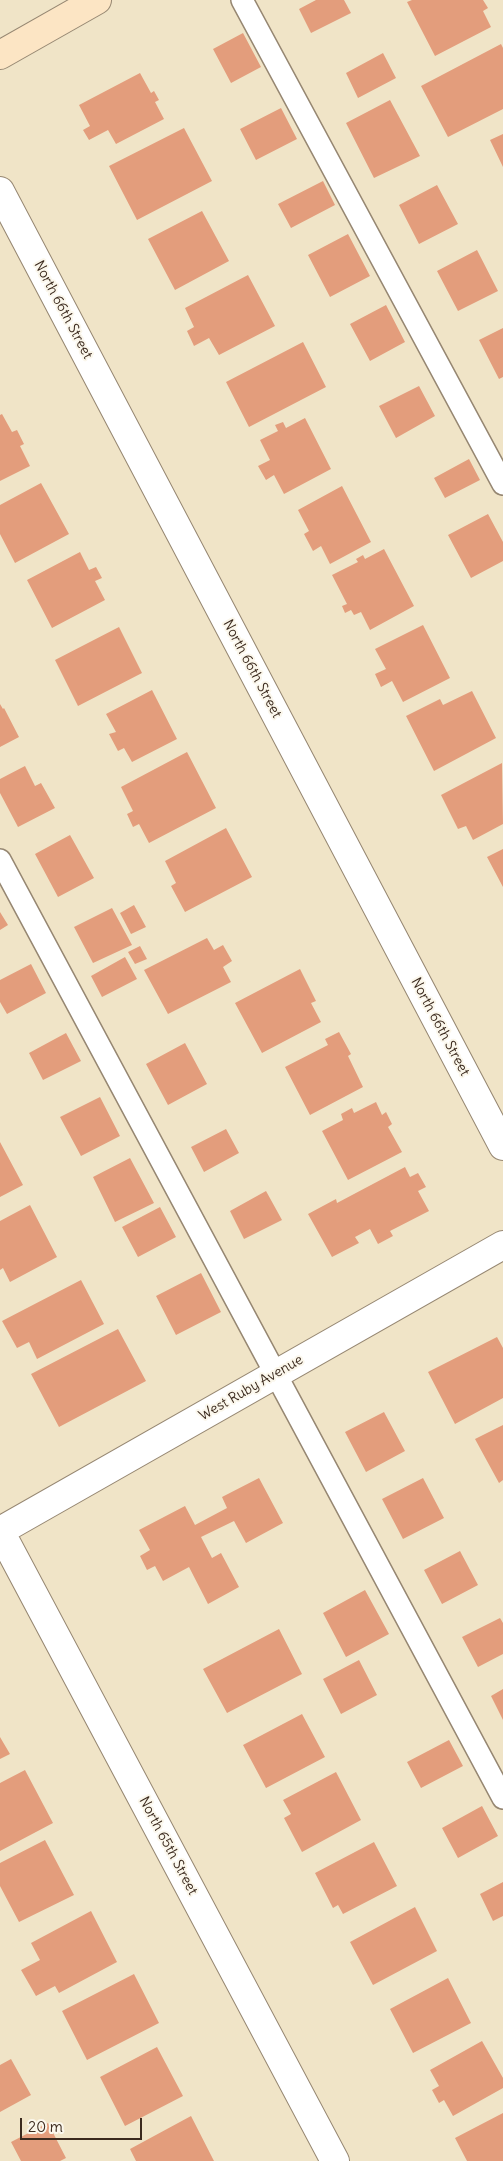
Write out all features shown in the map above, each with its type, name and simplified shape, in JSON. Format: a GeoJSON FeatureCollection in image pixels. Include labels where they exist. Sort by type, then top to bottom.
{"type":"FeatureCollection","features":[{"type":"Feature","properties":{"kind":"street"},"geometry":{"type":"LineString","coordinates":[[0,55],[97,0]]}},
{"type":"Feature","properties":{"kind":"street","name":"North 66th Street"},"geometry":{"type":"LineString","coordinates":[[0,192],[503,1146]]}},
{"type":"Feature","properties":{"kind":"street","name":"West Ruby Avenue"},"geometry":{"type":"LineString","coordinates":[[0,1531],[503,1245]]}},
{"type":"Feature","properties":{"kind":"street","name":"North 65th Street"},"geometry":{"type":"LineString","coordinates":[[0,1531],[335,2161]]}},
{"type":"Feature","properties":{"kind":"lane"},"geometry":{"type":"LineString","coordinates":[[242,0],[503,484]]}},
{"type":"Feature","properties":{"kind":"lane"},"geometry":{"type":"LineString","coordinates":[[0,860],[503,1798]]}},
{"type":"Feature","properties":{"kind":"building"},"geometry":{"type":"Polygon","coordinates":[[[316,0],[344,0],[351,13],[311,33],[299,9],[316,0]]]}},
{"type":"Feature","properties":{"kind":"building"},"geometry":{"type":"Polygon","coordinates":[[[412,0],[483,0],[488,8],[483,11],[491,27],[435,56],[407,2],[412,0]]]}},
{"type":"Feature","properties":{"kind":"building"},"geometry":{"type":"Polygon","coordinates":[[[243,33],[261,67],[231,83],[213,49],[243,33]]]}},
{"type":"Feature","properties":{"kind":"building"},"geometry":{"type":"Polygon","coordinates":[[[501,44],[503,48],[503,109],[448,137],[421,86],[501,44]]]}},
{"type":"Feature","properties":{"kind":"building"},"geometry":{"type":"Polygon","coordinates":[[[383,53],[396,78],[358,98],[346,73],[383,53]]]}},
{"type":"Feature","properties":{"kind":"building"},"geometry":{"type":"Polygon","coordinates":[[[140,73],[151,93],[154,91],[159,100],[155,102],[164,119],[116,144],[108,130],[89,140],[83,130],[90,126],[79,105],[140,73]]]}},
{"type":"Feature","properties":{"kind":"building"},"geometry":{"type":"Polygon","coordinates":[[[390,100],[420,156],[374,178],[346,123],[390,100]]]}},
{"type":"Feature","properties":{"kind":"building"},"geometry":{"type":"Polygon","coordinates":[[[281,108],[297,139],[256,160],[240,129],[281,108]]]}},
{"type":"Feature","properties":{"kind":"building"},"geometry":{"type":"Polygon","coordinates":[[[184,128],[212,181],[137,220],[109,166],[184,128]]]}},
{"type":"Feature","properties":{"kind":"building"},"geometry":{"type":"Polygon","coordinates":[[[503,134],[503,167],[490,140],[503,134]]]}},
{"type":"Feature","properties":{"kind":"building"},"geometry":{"type":"Polygon","coordinates":[[[323,181],[335,205],[291,228],[278,204],[323,181]]]}},
{"type":"Feature","properties":{"kind":"building"},"geometry":{"type":"Polygon","coordinates":[[[437,185],[458,224],[419,244],[399,205],[437,185]]]}},
{"type":"Feature","properties":{"kind":"building"},"geometry":{"type":"Polygon","coordinates":[[[202,211],[229,261],[175,290],[148,239],[202,211]]]}},
{"type":"Feature","properties":{"kind":"building"},"geometry":{"type":"Polygon","coordinates":[[[348,234],[370,276],[330,297],[308,255],[348,234]]]}},
{"type":"Feature","properties":{"kind":"building"},"geometry":{"type":"Polygon","coordinates":[[[477,250],[498,291],[458,311],[437,271],[477,250]]]}},
{"type":"Feature","properties":{"kind":"building"},"geometry":{"type":"Polygon","coordinates":[[[248,275],[275,326],[219,355],[209,338],[194,346],[187,331],[194,327],[185,308],[248,275]]]}},
{"type":"Feature","properties":{"kind":"building"},"geometry":{"type":"Polygon","coordinates":[[[386,305],[405,342],[370,361],[350,324],[386,305]]]}},
{"type":"Feature","properties":{"kind":"building"},"geometry":{"type":"Polygon","coordinates":[[[503,328],[503,377],[499,379],[479,340],[503,328]]]}},
{"type":"Feature","properties":{"kind":"building"},"geometry":{"type":"Polygon","coordinates":[[[303,342],[326,387],[249,427],[226,382],[303,342]]]}},
{"type":"Feature","properties":{"kind":"building"},"geometry":{"type":"Polygon","coordinates":[[[419,386],[435,416],[396,438],[379,406],[419,386]]]}},
{"type":"Feature","properties":{"kind":"building"},"geometry":{"type":"Polygon","coordinates":[[[2,414],[12,432],[17,430],[24,444],[20,446],[30,466],[0,481],[0,415],[2,414]]]}},
{"type":"Feature","properties":{"kind":"building"},"geometry":{"type":"Polygon","coordinates":[[[305,418],[331,469],[284,494],[274,475],[266,480],[258,466],[270,460],[260,440],[278,431],[275,425],[283,422],[286,428],[305,418]]]}},
{"type":"Feature","properties":{"kind":"building"},"geometry":{"type":"Polygon","coordinates":[[[469,459],[480,480],[445,498],[434,478],[469,459]]]}},
{"type":"Feature","properties":{"kind":"building"},"geometry":{"type":"Polygon","coordinates":[[[41,483],[69,534],[15,563],[0,534],[0,505],[41,483]]]}},
{"type":"Feature","properties":{"kind":"building"},"geometry":{"type":"Polygon","coordinates":[[[342,486],[371,542],[330,564],[321,546],[313,551],[304,534],[309,531],[298,510],[342,486]]]}},
{"type":"Feature","properties":{"kind":"building"},"geometry":{"type":"Polygon","coordinates":[[[488,514],[503,542],[503,561],[471,578],[448,535],[488,514]]]}},
{"type":"Feature","properties":{"kind":"building"},"geometry":{"type":"Polygon","coordinates":[[[384,549],[414,606],[370,630],[361,612],[354,615],[351,610],[345,613],[342,606],[347,604],[332,575],[358,562],[356,559],[363,555],[365,559],[384,549]]]}},
{"type":"Feature","properties":{"kind":"building"},"geometry":{"type":"Polygon","coordinates":[[[80,552],[89,570],[96,567],[102,578],[95,581],[105,600],[52,628],[27,580],[80,552]]]}},
{"type":"Feature","properties":{"kind":"building"},"geometry":{"type":"Polygon","coordinates":[[[423,625],[450,678],[403,702],[392,681],[381,687],[375,674],[386,669],[375,649],[423,625]]]}},
{"type":"Feature","properties":{"kind":"building"},"geometry":{"type":"Polygon","coordinates":[[[119,627],[142,673],[78,706],[55,660],[119,627]]]}},
{"type":"Feature","properties":{"kind":"building"},"geometry":{"type":"Polygon","coordinates":[[[152,690],[177,739],[132,762],[124,748],[118,751],[109,734],[116,732],[106,714],[152,690]]]}},
{"type":"Feature","properties":{"kind":"building"},"geometry":{"type":"Polygon","coordinates":[[[472,691],[496,738],[434,771],[406,716],[440,699],[443,705],[472,691]]]}},
{"type":"Feature","properties":{"kind":"building"},"geometry":{"type":"Polygon","coordinates":[[[0,704],[19,737],[0,747],[0,704]]]}},
{"type":"Feature","properties":{"kind":"building"},"geometry":{"type":"Polygon","coordinates":[[[187,752],[216,808],[149,843],[139,824],[133,827],[127,814],[133,811],[121,787],[187,752]]]}},
{"type":"Feature","properties":{"kind":"building"},"geometry":{"type":"Polygon","coordinates":[[[502,763],[503,824],[473,840],[466,826],[458,829],[441,795],[502,763]]]}},
{"type":"Feature","properties":{"kind":"building"},"geometry":{"type":"Polygon","coordinates":[[[25,766],[35,786],[41,783],[55,808],[18,827],[0,793],[0,779],[25,766]]]}},
{"type":"Feature","properties":{"kind":"building"},"geometry":{"type":"Polygon","coordinates":[[[226,828],[252,877],[185,912],[171,886],[176,883],[165,861],[226,828]]]}},
{"type":"Feature","properties":{"kind":"building"},"geometry":{"type":"Polygon","coordinates":[[[70,835],[94,878],[58,897],[35,854],[70,835]]]}},
{"type":"Feature","properties":{"kind":"building"},"geometry":{"type":"Polygon","coordinates":[[[503,849],[503,887],[487,857],[503,849]]]}},
{"type":"Feature","properties":{"kind":"building"},"geometry":{"type":"Polygon","coordinates":[[[134,905],[146,927],[131,934],[120,913],[134,905]]]}},
{"type":"Feature","properties":{"kind":"building"},"geometry":{"type":"Polygon","coordinates":[[[112,908],[132,945],[93,963],[74,927],[112,908]]]}},
{"type":"Feature","properties":{"kind":"building"},"geometry":{"type":"Polygon","coordinates":[[[0,912],[8,925],[0,930],[0,912]]]}},
{"type":"Feature","properties":{"kind":"building"},"geometry":{"type":"Polygon","coordinates":[[[207,938],[214,950],[223,945],[232,961],[223,967],[231,982],[168,1014],[144,970],[207,938]]]}},
{"type":"Feature","properties":{"kind":"building"},"geometry":{"type":"Polygon","coordinates":[[[140,946],[147,959],[135,964],[128,952],[140,946]]]}},
{"type":"Feature","properties":{"kind":"building"},"geometry":{"type":"Polygon","coordinates":[[[125,957],[137,979],[102,997],[91,976],[125,957]]]}},
{"type":"Feature","properties":{"kind":"building"},"geometry":{"type":"Polygon","coordinates":[[[31,964],[46,993],[7,1014],[0,1002],[0,980],[31,964]]]}},
{"type":"Feature","properties":{"kind":"building"},"geometry":{"type":"Polygon","coordinates":[[[300,969],[316,1001],[311,1003],[321,1022],[262,1053],[235,1003],[300,969]]]}},
{"type":"Feature","properties":{"kind":"building"},"geometry":{"type":"Polygon","coordinates":[[[339,1032],[351,1054],[348,1056],[363,1087],[310,1115],[285,1067],[328,1045],[325,1039],[339,1032]]]}},
{"type":"Feature","properties":{"kind":"building"},"geometry":{"type":"Polygon","coordinates":[[[66,1033],[81,1061],[43,1080],[29,1053],[66,1033]]]}},
{"type":"Feature","properties":{"kind":"building"},"geometry":{"type":"Polygon","coordinates":[[[185,1043],[207,1084],[168,1105],[146,1064],[185,1043]]]}},
{"type":"Feature","properties":{"kind":"building"},"geometry":{"type":"Polygon","coordinates":[[[100,1097],[120,1136],[81,1156],[60,1117],[100,1097]]]}},
{"type":"Feature","properties":{"kind":"building"},"geometry":{"type":"Polygon","coordinates":[[[376,1102],[382,1115],[386,1112],[392,1124],[388,1127],[402,1152],[348,1180],[322,1131],[343,1120],[341,1114],[352,1108],[354,1113],[376,1102]]]}},
{"type":"Feature","properties":{"kind":"building"},"geometry":{"type":"Polygon","coordinates":[[[226,1129],[239,1153],[204,1172],[191,1147],[226,1129]]]}},
{"type":"Feature","properties":{"kind":"building"},"geometry":{"type":"Polygon","coordinates":[[[0,1142],[23,1185],[0,1197],[0,1142]]]}},
{"type":"Feature","properties":{"kind":"building"},"geometry":{"type":"Polygon","coordinates":[[[130,1158],[154,1203],[115,1222],[93,1177],[130,1158]]]}},
{"type":"Feature","properties":{"kind":"building"},"geometry":{"type":"Polygon","coordinates":[[[405,1167],[410,1177],[418,1173],[426,1187],[418,1191],[429,1211],[390,1231],[393,1236],[378,1244],[370,1229],[355,1237],[359,1243],[332,1257],[308,1214],[336,1199],[337,1203],[405,1167]]]}},
{"type":"Feature","properties":{"kind":"building"},"geometry":{"type":"Polygon","coordinates":[[[266,1191],[282,1220],[244,1239],[230,1211],[266,1191]]]}},
{"type":"Feature","properties":{"kind":"building"},"geometry":{"type":"Polygon","coordinates":[[[30,1205],[57,1257],[10,1282],[3,1268],[0,1270],[0,1221],[30,1205]]]}},
{"type":"Feature","properties":{"kind":"building"},"geometry":{"type":"Polygon","coordinates":[[[160,1207],[176,1237],[138,1257],[122,1227],[160,1207]]]}},
{"type":"Feature","properties":{"kind":"building"},"geometry":{"type":"Polygon","coordinates":[[[201,1273],[221,1312],[176,1335],[156,1296],[201,1273]]]}},
{"type":"Feature","properties":{"kind":"building"},"geometry":{"type":"Polygon","coordinates":[[[81,1280],[104,1324],[37,1359],[29,1342],[17,1348],[2,1321],[81,1280]]]}},
{"type":"Feature","properties":{"kind":"building"},"geometry":{"type":"Polygon","coordinates":[[[118,1329],[146,1381],[59,1427],[31,1374],[118,1329]]]}},
{"type":"Feature","properties":{"kind":"building"},"geometry":{"type":"Polygon","coordinates":[[[497,1337],[503,1348],[503,1398],[455,1424],[428,1372],[497,1337]]]}},
{"type":"Feature","properties":{"kind":"building"},"geometry":{"type":"Polygon","coordinates":[[[384,1412],[405,1451],[366,1472],[345,1432],[384,1412]]]}},
{"type":"Feature","properties":{"kind":"building"},"geometry":{"type":"Polygon","coordinates":[[[503,1425],[503,1480],[499,1483],[475,1439],[503,1425]]]}},
{"type":"Feature","properties":{"kind":"building"},"geometry":{"type":"Polygon","coordinates":[[[259,1478],[283,1523],[246,1543],[234,1521],[201,1537],[212,1558],[221,1553],[239,1587],[208,1604],[189,1567],[163,1581],[155,1566],[147,1570],[140,1556],[150,1550],[139,1530],[185,1506],[195,1525],[227,1508],[222,1497],[259,1478]]]}},
{"type":"Feature","properties":{"kind":"building"},"geometry":{"type":"Polygon","coordinates":[[[423,1478],[444,1518],[403,1539],[382,1499],[423,1478]]]}},
{"type":"Feature","properties":{"kind":"building"},"geometry":{"type":"Polygon","coordinates":[[[460,1551],[478,1585],[442,1604],[424,1570],[460,1551]]]}},
{"type":"Feature","properties":{"kind":"building"},"geometry":{"type":"Polygon","coordinates":[[[365,1590],[389,1634],[346,1657],[323,1613],[365,1590]]]}},
{"type":"Feature","properties":{"kind":"building"},"geometry":{"type":"Polygon","coordinates":[[[500,1618],[503,1623],[503,1654],[478,1667],[462,1637],[500,1618]]]}},
{"type":"Feature","properties":{"kind":"building"},"geometry":{"type":"Polygon","coordinates":[[[279,1629],[302,1674],[227,1713],[203,1669],[279,1629]]]}},
{"type":"Feature","properties":{"kind":"building"},"geometry":{"type":"Polygon","coordinates":[[[359,1660],[377,1695],[341,1714],[323,1679],[359,1660]]]}},
{"type":"Feature","properties":{"kind":"building"},"geometry":{"type":"Polygon","coordinates":[[[503,1689],[503,1720],[491,1696],[503,1689]]]}},
{"type":"Feature","properties":{"kind":"building"},"geometry":{"type":"Polygon","coordinates":[[[302,1714],[325,1757],[266,1788],[243,1745],[302,1714]]]}},
{"type":"Feature","properties":{"kind":"building"},"geometry":{"type":"Polygon","coordinates":[[[0,1737],[10,1754],[0,1759],[0,1737]]]}},
{"type":"Feature","properties":{"kind":"building"},"geometry":{"type":"Polygon","coordinates":[[[449,1740],[463,1766],[421,1788],[407,1762],[449,1740]]]}},
{"type":"Feature","properties":{"kind":"building"},"geometry":{"type":"Polygon","coordinates":[[[25,1770],[53,1823],[0,1851],[0,1783],[25,1770]]]}},
{"type":"Feature","properties":{"kind":"building"},"geometry":{"type":"Polygon","coordinates":[[[336,1772],[361,1820],[302,1852],[284,1818],[291,1814],[283,1800],[336,1772]]]}},
{"type":"Feature","properties":{"kind":"building"},"geometry":{"type":"Polygon","coordinates":[[[482,1806],[498,1836],[458,1858],[442,1828],[482,1806]]]}},
{"type":"Feature","properties":{"kind":"building"},"geometry":{"type":"Polygon","coordinates":[[[45,1840],[74,1895],[19,1922],[0,1886],[0,1863],[45,1840]]]}},
{"type":"Feature","properties":{"kind":"building"},"geometry":{"type":"Polygon","coordinates":[[[374,1842],[397,1886],[343,1914],[338,1905],[333,1908],[315,1873],[374,1842]]]}},
{"type":"Feature","properties":{"kind":"building"},"geometry":{"type":"Polygon","coordinates":[[[503,1882],[503,1916],[493,1921],[480,1894],[503,1882]]]}},
{"type":"Feature","properties":{"kind":"building"},"geometry":{"type":"Polygon","coordinates":[[[415,1907],[437,1951],[373,1985],[350,1942],[415,1907]]]}},
{"type":"Feature","properties":{"kind":"building"},"geometry":{"type":"Polygon","coordinates":[[[91,1911],[117,1962],[59,1993],[55,1986],[36,1996],[21,1970],[40,1960],[31,1943],[91,1911]]]}},
{"type":"Feature","properties":{"kind":"building"},"geometry":{"type":"Polygon","coordinates":[[[134,1974],[159,2023],[87,2060],[62,2011],[134,1974]]]}},
{"type":"Feature","properties":{"kind":"building"},"geometry":{"type":"Polygon","coordinates":[[[448,1978],[471,2023],[413,2053],[390,2009],[448,1978]]]}},
{"type":"Feature","properties":{"kind":"building"},"geometry":{"type":"Polygon","coordinates":[[[482,2041],[503,2078],[503,2088],[453,2116],[444,2100],[439,2103],[432,2090],[439,2086],[430,2070],[482,2041]]]}},
{"type":"Feature","properties":{"kind":"building"},"geometry":{"type":"Polygon","coordinates":[[[157,2047],[183,2096],[125,2126],[100,2077],[157,2047]]]}},
{"type":"Feature","properties":{"kind":"building"},"geometry":{"type":"Polygon","coordinates":[[[11,2059],[31,2095],[0,2112],[0,2065],[11,2059]]]}},
{"type":"Feature","properties":{"kind":"building"},"geometry":{"type":"Polygon","coordinates":[[[503,2113],[503,2161],[467,2161],[455,2138],[503,2113]]]}},
{"type":"Feature","properties":{"kind":"building"},"geometry":{"type":"Polygon","coordinates":[[[191,2116],[214,2161],[136,2161],[130,2149],[191,2116]]]}},
{"type":"Feature","properties":{"kind":"building"},"geometry":{"type":"Polygon","coordinates":[[[48,2123],[66,2158],[60,2161],[21,2161],[11,2142],[48,2123]]]}}]}
